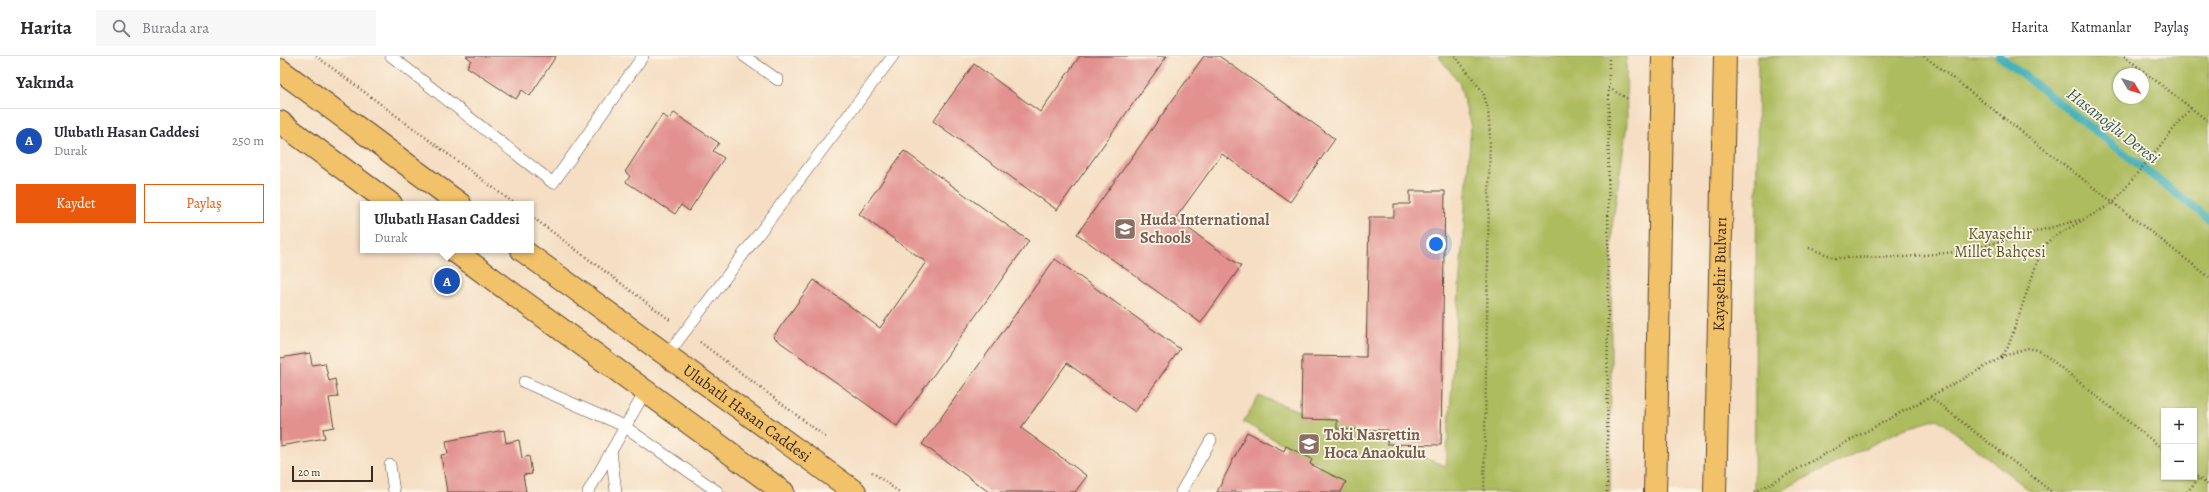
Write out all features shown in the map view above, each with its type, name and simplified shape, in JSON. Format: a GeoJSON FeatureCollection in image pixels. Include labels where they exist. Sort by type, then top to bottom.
{"type":"FeatureCollection","features":[{"type":"Feature","properties":{"kind":"main road"},"geometry":{"type":"LineString","coordinates":[[1655,492],[1664,56]]}},
{"type":"Feature","properties":{"kind":"main road","name":"Kayaşehir Bulvarı"},"geometry":{"type":"LineString","coordinates":[[1715,492],[1725,56]]}},
{"type":"Feature","properties":{"kind":"main road"},"geometry":{"type":"LineString","coordinates":[[280,70],[456,201]]}},
{"type":"Feature","properties":{"kind":"main road"},"geometry":{"type":"LineString","coordinates":[[280,122],[387,201]]}},
{"type":"Feature","properties":{"kind":"main road"},"geometry":{"type":"LineString","coordinates":[[457,253],[646,390],[783,492]]}},
{"type":"Feature","properties":{"kind":"main road","name":"Ulubatlı Hasan Caddesi"},"geometry":{"type":"LineString","coordinates":[[526,253],[668,354],[856,492]]}},
{"type":"Feature","properties":{"kind":"lane"},"geometry":{"type":"LineString","coordinates":[[390,56],[553,183],[643,56]]}},
{"type":"Feature","properties":{"kind":"lane"},"geometry":{"type":"LineString","coordinates":[[744,56],[778,80]]}},
{"type":"Feature","properties":{"kind":"lane"},"geometry":{"type":"LineString","coordinates":[[668,354],[893,56]]}},
{"type":"Feature","properties":{"kind":"lane"},"geometry":{"type":"LineString","coordinates":[[524,382],[624,426],[718,492]]}},
{"type":"Feature","properties":{"kind":"lane"},"geometry":{"type":"LineString","coordinates":[[588,492],[624,426],[646,390]]}},
{"type":"Feature","properties":{"kind":"lane"},"geometry":{"type":"LineString","coordinates":[[1181,492],[1211,440]]}},
{"type":"Feature","properties":{"kind":"lane"},"geometry":{"type":"LineString","coordinates":[[611,451],[616,492]]}},
{"type":"Feature","properties":{"kind":"lane"},"geometry":{"type":"LineString","coordinates":[[390,465],[394,492]]}},
{"type":"Feature","properties":{"kind":"path"},"geometry":{"type":"LineString","coordinates":[[316,56],[511,201]]}},
{"type":"Feature","properties":{"kind":"path"},"geometry":{"type":"LineString","coordinates":[[1455,56],[1483,92],[1488,109],[1490,136],[1484,492]]}},
{"type":"Feature","properties":{"kind":"path"},"geometry":{"type":"LineString","coordinates":[[1606,492],[1609,56]]}},
{"type":"Feature","properties":{"kind":"path"},"geometry":{"type":"LineString","coordinates":[[1924,56],[2209,276]]}},
{"type":"Feature","properties":{"kind":"path"},"geometry":{"type":"LineString","coordinates":[[2124,56],[2209,122]]}},
{"type":"Feature","properties":{"kind":"path"},"geometry":{"type":"LineString","coordinates":[[1608,88],[1628,99]]}},
{"type":"Feature","properties":{"kind":"path"},"geometry":{"type":"LineString","coordinates":[[2001,358],[2008,347],[2042,248],[2053,237],[2113,203],[2191,108]]}},
{"type":"Feature","properties":{"kind":"path"},"geometry":{"type":"LineString","coordinates":[[1809,248],[1836,258],[1904,257],[1966,251],[2086,217]]}},
{"type":"Feature","properties":{"kind":"path"},"geometry":{"type":"LineString","coordinates":[[534,218],[832,442]]}},
{"type":"Feature","properties":{"kind":"path"},"geometry":{"type":"LineString","coordinates":[[1755,492],[2001,358],[2027,348],[2039,350],[2161,448]]}},
{"type":"Feature","properties":{"kind":"path"},"geometry":{"type":"LineString","coordinates":[[1930,397],[2052,492]]}},
{"type":"Feature","properties":{"kind":"path"},"geometry":{"type":"LineString","coordinates":[[869,470],[899,492]]}},
{"type":"Feature","properties":{"kind":"path"},"geometry":{"type":"LineString","coordinates":[[2187,492],[2199,478],[2209,486]]}},
{"type":"Feature","properties":{"kind":"green space"},"geometry":{"type":"Polygon","coordinates":[[[1438,56],[1626,56],[1627,124],[1612,227],[1610,492],[1308,492],[1321,465],[1243,422],[1259,396],[1446,466],[1471,127],[1459,82],[1438,56]]]}},
{"type":"Feature","properties":{"kind":"green space","name":"Kayaşehir Millet Bahçesi"},"geometry":{"type":"Polygon","coordinates":[[[1758,56],[2209,56],[2209,492],[2032,492],[1938,419],[1903,429],[1778,492],[1754,492],[1758,56]]]}},
{"type":"Feature","properties":{"kind":"building"},"geometry":{"type":"Polygon","coordinates":[[[466,56],[556,56],[530,96],[522,90],[516,99],[467,67],[471,60],[466,56]]]}},
{"type":"Feature","properties":{"kind":"building"},"geometry":{"type":"Polygon","coordinates":[[[1080,56],[1167,56],[1057,210],[933,121],[974,64],[1040,112],[1080,56]]]}},
{"type":"Feature","properties":{"kind":"building"},"geometry":{"type":"Polygon","coordinates":[[[1204,56],[1219,56],[1335,139],[1290,202],[1222,154],[1175,219],[1241,266],[1201,323],[1077,234],[1204,56]]]}},
{"type":"Feature","properties":{"kind":"building"},"geometry":{"type":"Polygon","coordinates":[[[674,113],[719,143],[713,151],[724,158],[689,211],[681,205],[675,214],[626,182],[630,176],[625,172],[662,115],[669,119],[674,113]]]}},
{"type":"Feature","properties":{"kind":"building"},"geometry":{"type":"Polygon","coordinates":[[[904,151],[1029,241],[897,426],[773,337],[814,280],[880,328],[926,262],[859,214],[904,151]]]}},
{"type":"Feature","properties":{"kind":"building"},"geometry":{"type":"Polygon","coordinates":[[[1410,191],[1445,191],[1441,445],[1387,444],[1388,430],[1337,429],[1337,420],[1301,419],[1302,356],[1366,357],[1369,217],[1394,217],[1394,204],[1410,204],[1410,191]]]}},
{"type":"Feature","properties":{"kind":"building"},"geometry":{"type":"Polygon","coordinates":[[[1055,259],[1180,349],[1135,412],[1067,363],[1021,428],[1087,476],[1075,492],[989,492],[922,444],[1055,259]]]}},
{"type":"Feature","properties":{"kind":"building"},"geometry":{"type":"Polygon","coordinates":[[[310,353],[312,365],[325,363],[329,381],[335,379],[338,397],[329,398],[334,427],[323,429],[325,438],[280,446],[280,358],[310,353]]]}},
{"type":"Feature","properties":{"kind":"building"},"geometry":{"type":"Polygon","coordinates":[[[504,430],[506,443],[519,440],[522,458],[529,456],[532,474],[523,475],[526,492],[447,492],[441,455],[448,454],[446,441],[504,430]]]}},
{"type":"Feature","properties":{"kind":"building"},"geometry":{"type":"Polygon","coordinates":[[[1247,432],[1284,451],[1286,446],[1312,459],[1310,464],[1346,482],[1341,492],[1217,492],[1247,432]]]}},
{"type":"Feature","properties":{"kind":"waterway","name":"Hasanoğlu Deresi"},"geometry":{"type":"LineString","coordinates":[[1999,56],[2209,219]]}},
{"type":"Feature","properties":{"kind":"place","name":"Huda International Schools"},"geometry":{"type":"Point","coordinates":[1125,229]}},
{"type":"Feature","properties":{"kind":"place","name":"Ulubatlı Hasan Caddesi"},"geometry":{"type":"Point","coordinates":[447,281]}},
{"type":"Feature","properties":{"kind":"place","name":"Toki Nasrettin Hoca Anaokulu"},"geometry":{"type":"Point","coordinates":[1309,444]}}]}
